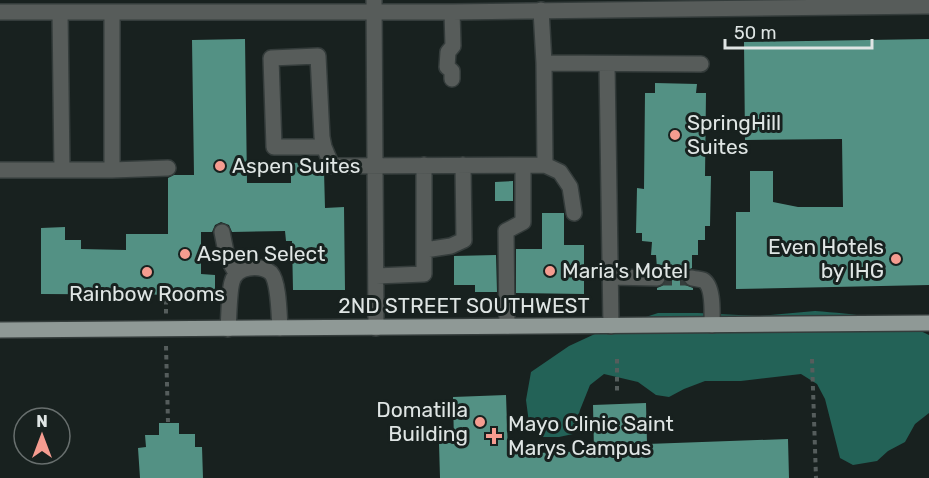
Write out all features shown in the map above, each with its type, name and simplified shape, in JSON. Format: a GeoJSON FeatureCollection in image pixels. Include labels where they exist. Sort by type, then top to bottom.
{"type":"FeatureCollection","features":[{"type":"Feature","properties":{"kind":"main road","name":"2ND STREET SOUTHWEST"},"geometry":{"type":"LineString","coordinates":[[0,330],[929,323]]}},
{"type":"Feature","properties":{"kind":"street"},"geometry":{"type":"LineString","coordinates":[[0,12],[374,6],[452,12],[813,4],[929,6]]}},
{"type":"Feature","properties":{"kind":"street"},"geometry":{"type":"LineString","coordinates":[[374,6],[376,328]]}},
{"type":"Feature","properties":{"kind":"street"},"geometry":{"type":"LineString","coordinates":[[541,10],[545,165]]}},
{"type":"Feature","properties":{"kind":"street"},"geometry":{"type":"LineString","coordinates":[[60,12],[62,170]]}},
{"type":"Feature","properties":{"kind":"street"},"geometry":{"type":"LineString","coordinates":[[112,12],[112,170]]}},
{"type":"Feature","properties":{"kind":"street"},"geometry":{"type":"LineString","coordinates":[[452,12],[453,46],[458,51],[458,67],[452,75]]}},
{"type":"Feature","properties":{"kind":"street"},"geometry":{"type":"LineString","coordinates":[[324,147],[274,147],[271,58],[318,56],[322,137],[332,165],[545,165],[560,172],[570,187],[574,213]]}},
{"type":"Feature","properties":{"kind":"street"},"geometry":{"type":"LineString","coordinates":[[543,63],[701,64]]}},
{"type":"Feature","properties":{"kind":"street"},"geometry":{"type":"LineString","coordinates":[[607,64],[611,326]]}},
{"type":"Feature","properties":{"kind":"street"},"geometry":{"type":"LineString","coordinates":[[376,276],[424,274],[424,165]]}},
{"type":"Feature","properties":{"kind":"street"},"geometry":{"type":"LineString","coordinates":[[425,250],[452,246],[464,240],[463,165]]}},
{"type":"Feature","properties":{"kind":"street"},"geometry":{"type":"LineString","coordinates":[[507,326],[506,231],[523,222],[523,165]]}},
{"type":"Feature","properties":{"kind":"street"},"geometry":{"type":"LineString","coordinates":[[0,170],[168,168]]}},
{"type":"Feature","properties":{"kind":"street"},"geometry":{"type":"LineString","coordinates":[[222,232],[227,257],[236,273]]}},
{"type":"Feature","properties":{"kind":"street"},"geometry":{"type":"LineString","coordinates":[[228,328],[231,283],[236,273],[246,268],[255,268],[264,269],[272,274],[276,285],[280,328]]}},
{"type":"Feature","properties":{"kind":"street"},"geometry":{"type":"LineString","coordinates":[[610,277],[657,278]]}},
{"type":"Feature","properties":{"kind":"street"},"geometry":{"type":"LineString","coordinates":[[692,278],[704,281],[708,285],[711,295],[712,325]]}},
{"type":"Feature","properties":{"kind":"path"},"geometry":{"type":"LineString","coordinates":[[617,359],[617,395]]}},
{"type":"Feature","properties":{"kind":"path"},"geometry":{"type":"LineString","coordinates":[[812,359],[816,478]]}},
{"type":"Feature","properties":{"kind":"path"},"geometry":{"type":"LineString","coordinates":[[167,370],[168,422]]}},
{"type":"Feature","properties":{"kind":"green space"},"geometry":{"type":"Polygon","coordinates":[[[815,311],[887,320],[929,335],[929,413],[915,424],[905,442],[888,451],[877,461],[853,465],[840,458],[825,399],[817,384],[801,374],[741,381],[705,381],[669,397],[656,395],[638,382],[604,374],[590,385],[573,434],[543,437],[529,423],[526,400],[531,372],[569,346],[597,333],[658,313],[759,316],[815,311]]]}},
{"type":"Feature","properties":{"kind":"building"},"geometry":{"type":"Polygon","coordinates":[[[245,39],[247,183],[291,183],[291,163],[320,162],[324,171],[325,208],[344,207],[345,290],[293,290],[292,241],[286,241],[285,231],[232,232],[229,225],[221,222],[215,225],[212,232],[201,232],[201,274],[215,275],[215,295],[41,294],[41,228],[65,227],[65,240],[81,240],[81,249],[126,250],[126,234],[168,234],[168,178],[174,175],[194,175],[192,40],[245,39]]]}},
{"type":"Feature","properties":{"kind":"building"},"geometry":{"type":"Polygon","coordinates":[[[929,39],[929,285],[736,289],[736,212],[750,212],[750,171],[773,171],[773,202],[798,207],[843,207],[842,139],[745,140],[744,42],[929,39]]]}},
{"type":"Feature","properties":{"kind":"building","name":"SpringHill Suites"},"geometry":{"type":"Polygon","coordinates":[[[655,83],[697,84],[696,93],[706,93],[705,176],[711,176],[710,226],[705,226],[705,240],[698,240],[698,255],[692,255],[692,268],[685,271],[683,275],[685,285],[693,290],[657,290],[666,283],[666,274],[657,268],[656,255],[651,255],[652,242],[642,241],[642,233],[636,233],[637,188],[644,189],[645,93],[655,93],[655,83]]]}},
{"type":"Feature","properties":{"kind":"building"},"geometry":{"type":"Polygon","coordinates":[[[513,181],[513,201],[495,201],[495,182],[513,181]]]}},
{"type":"Feature","properties":{"kind":"building","name":"Maria's Motel"},"geometry":{"type":"Polygon","coordinates":[[[542,213],[564,213],[564,245],[584,245],[584,294],[516,293],[516,249],[542,249],[542,213]]]}},
{"type":"Feature","properties":{"kind":"building"},"geometry":{"type":"Polygon","coordinates":[[[496,255],[497,292],[475,292],[475,285],[454,285],[454,256],[496,255]]]}},
{"type":"Feature","properties":{"kind":"building","name":"Domatilla Building"},"geometry":{"type":"Polygon","coordinates":[[[506,395],[508,454],[594,451],[593,405],[646,403],[647,444],[788,439],[789,478],[440,478],[439,443],[454,443],[453,397],[506,395]]]}},
{"type":"Feature","properties":{"kind":"building"},"geometry":{"type":"Polygon","coordinates":[[[159,423],[179,423],[179,434],[195,434],[195,447],[202,447],[203,478],[140,478],[138,448],[146,447],[145,435],[159,435],[159,423]]]}},
{"type":"Feature","properties":{"kind":"tunnel"},"geometry":{"type":"LineString","coordinates":[[657,278],[692,278]]}},
{"type":"Feature","properties":{"kind":"place","name":"SpringHill Suites"},"geometry":{"type":"Point","coordinates":[675,135]}},
{"type":"Feature","properties":{"kind":"place","name":"Aspen Suites"},"geometry":{"type":"Point","coordinates":[220,166]}},
{"type":"Feature","properties":{"kind":"place","name":"Aspen Select"},"geometry":{"type":"Point","coordinates":[185,254]}},
{"type":"Feature","properties":{"kind":"place","name":"Even Hotels by IHG"},"geometry":{"type":"Point","coordinates":[896,259]}},
{"type":"Feature","properties":{"kind":"place","name":"Maria's Motel"},"geometry":{"type":"Point","coordinates":[550,271]}},
{"type":"Feature","properties":{"kind":"place","name":"Rainbow Rooms"},"geometry":{"type":"Point","coordinates":[147,272]}},
{"type":"Feature","properties":{"kind":"place","name":"Domatilla Building"},"geometry":{"type":"Point","coordinates":[480,422]}},
{"type":"Feature","properties":{"kind":"place","name":"Mayo Clinic Saint Marys Campus"},"geometry":{"type":"Point","coordinates":[494,436]}}]}
